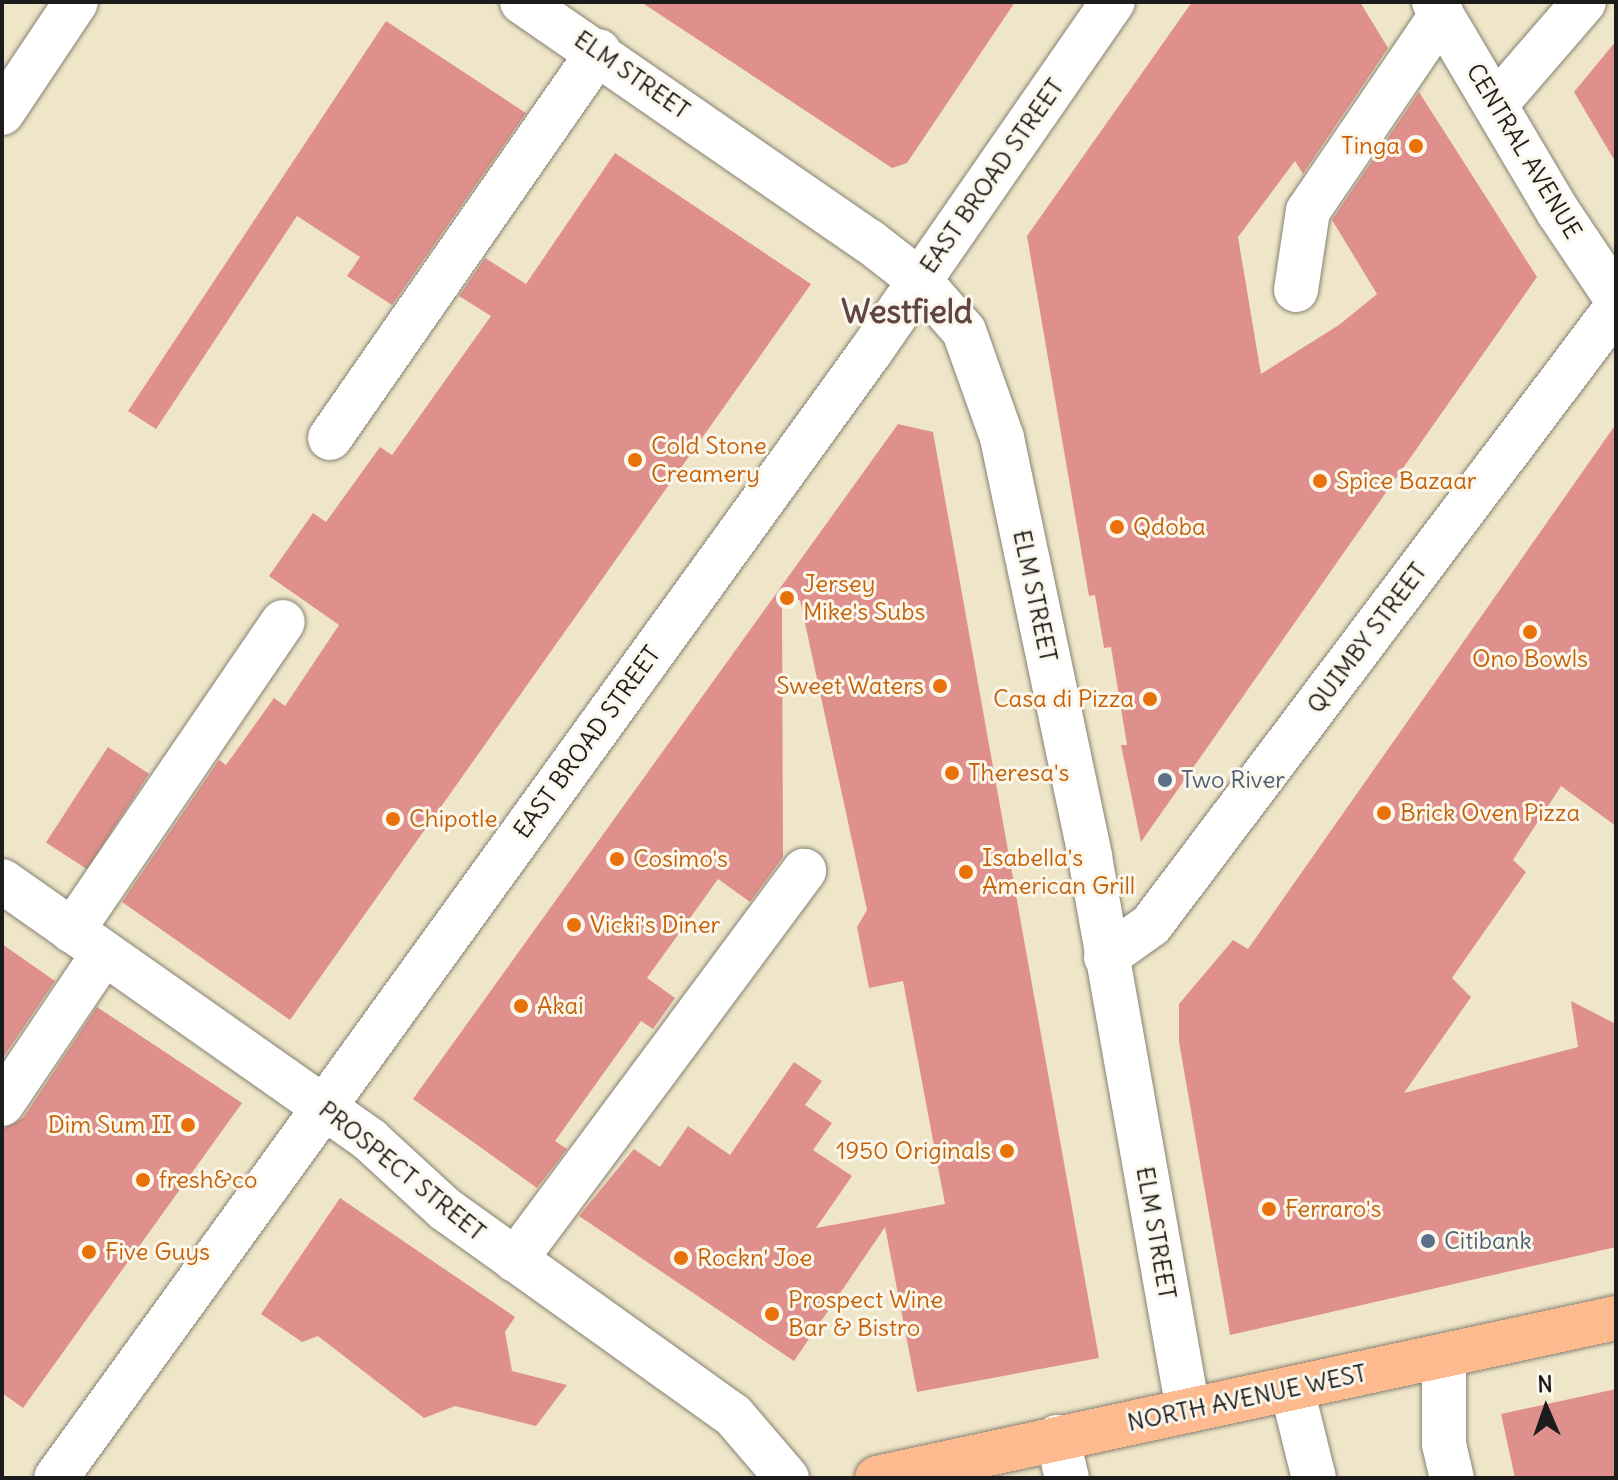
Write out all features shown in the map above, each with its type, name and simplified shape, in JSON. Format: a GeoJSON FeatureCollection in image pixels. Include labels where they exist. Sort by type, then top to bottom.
{"type":"FeatureCollection","features":[{"type":"Feature","properties":{"kind":"main road","name":"NORTH AVENUE WEST"},"geometry":{"type":"LineString","coordinates":[[877,1478],[1062,1458],[1188,1410],[1616,1318]]}},
{"type":"Feature","properties":{"kind":"street"},"geometry":{"type":"LineString","coordinates":[[2,113],[76,2]]}},
{"type":"Feature","properties":{"kind":"street","name":"ELM STREET"},"geometry":{"type":"LineString","coordinates":[[522,2],[599,51],[919,280],[964,331],[1002,438],[1106,957],[1188,1410]]}},
{"type":"Feature","properties":{"kind":"street","name":"EAST BROAD STREET"},"geometry":{"type":"LineString","coordinates":[[56,1478],[919,280],[1113,2]]}},
{"type":"Feature","properties":{"kind":"street"},"geometry":{"type":"LineString","coordinates":[[1495,105],[1584,2]]}},
{"type":"Feature","properties":{"kind":"street"},"geometry":{"type":"LineString","coordinates":[[1296,290],[1308,211],[1438,8]]}},
{"type":"Feature","properties":{"kind":"street","name":"CENTRAL AVENUE"},"geometry":{"type":"LineString","coordinates":[[1438,8],[1616,298]]}},
{"type":"Feature","properties":{"kind":"street"},"geometry":{"type":"LineString","coordinates":[[330,438],[599,51]]}},
{"type":"Feature","properties":{"kind":"street","name":"QUIMBY STREET"},"geometry":{"type":"LineString","coordinates":[[1106,957],[1151,925],[1616,308]]}},
{"type":"Feature","properties":{"kind":"street"},"geometry":{"type":"LineString","coordinates":[[2,1104],[88,942],[283,622]]}},
{"type":"Feature","properties":{"kind":"street"},"geometry":{"type":"LineString","coordinates":[[515,1260],[804,871]]}},
{"type":"Feature","properties":{"kind":"street","name":"PROSPECT STREET"},"geometry":{"type":"LineString","coordinates":[[2,881],[370,1140],[445,1209],[733,1415],[787,1478]]}},
{"type":"Feature","properties":{"kind":"street"},"geometry":{"type":"LineString","coordinates":[[1444,1356],[1444,1444],[1452,1478]]}},
{"type":"Feature","properties":{"kind":"street"},"geometry":{"type":"LineString","coordinates":[[1292,1390],[1314,1478]]}},
{"type":"Feature","properties":{"kind":"building"},"geometry":{"type":"Polygon","coordinates":[[[641,2],[1015,2],[907,163],[892,168],[641,2]]]}},
{"type":"Feature","properties":{"kind":"building"},"geometry":{"type":"Polygon","coordinates":[[[1192,2],[1360,2],[1388,48],[1303,174],[1295,161],[1238,237],[1261,374],[1339,325],[1377,294],[1332,220],[1419,92],[1537,277],[1141,842],[1121,745],[1127,745],[1111,647],[1104,648],[1095,595],[1089,596],[1027,236],[1192,2]]]}},
{"type":"Feature","properties":{"kind":"building"},"geometry":{"type":"Polygon","coordinates":[[[386,21],[526,113],[392,305],[347,276],[360,257],[297,216],[156,429],[128,411],[386,21]]]}},
{"type":"Feature","properties":{"kind":"building"},"geometry":{"type":"Polygon","coordinates":[[[1616,41],[1616,163],[1574,92],[1616,41]]]}},
{"type":"Feature","properties":{"kind":"building"},"geometry":{"type":"Polygon","coordinates":[[[615,153],[811,284],[290,1020],[122,902],[219,760],[226,765],[274,698],[285,706],[339,625],[269,576],[313,513],[326,522],[380,447],[392,455],[491,316],[459,296],[485,258],[526,284],[615,153]]]}},
{"type":"Feature","properties":{"kind":"building"},"geometry":{"type":"Polygon","coordinates":[[[898,424],[933,432],[1099,1358],[917,1392],[885,1227],[794,1361],[579,1216],[634,1149],[660,1167],[688,1126],[730,1155],[794,1062],[822,1081],[805,1105],[832,1123],[813,1150],[852,1176],[816,1228],[945,1204],[903,981],[869,988],[857,927],[867,910],[800,600],[782,602],[783,857],[750,902],[718,879],[647,978],[675,998],[653,1029],[641,1021],[555,1141],[567,1149],[537,1188],[413,1099],[898,424]]]}},
{"type":"Feature","properties":{"kind":"building"},"geometry":{"type":"Polygon","coordinates":[[[1616,424],[1616,826],[1561,786],[1513,860],[1526,872],[1452,978],[1471,997],[1404,1093],[1578,1047],[1571,1001],[1616,1024],[1616,1247],[1230,1335],[1179,1042],[1179,1004],[1233,940],[1248,949],[1616,424]]]}},
{"type":"Feature","properties":{"kind":"building"},"geometry":{"type":"Polygon","coordinates":[[[108,747],[149,774],[87,869],[46,843],[108,747]]]}},
{"type":"Feature","properties":{"kind":"building"},"geometry":{"type":"Polygon","coordinates":[[[2,944],[55,981],[2,1059],[2,944]]]}},
{"type":"Feature","properties":{"kind":"building"},"geometry":{"type":"Polygon","coordinates":[[[97,1007],[242,1103],[23,1408],[2,1393],[2,1129],[23,1118],[97,1007]]]}},
{"type":"Feature","properties":{"kind":"building"},"geometry":{"type":"Polygon","coordinates":[[[340,1198],[515,1317],[505,1332],[512,1371],[567,1385],[536,1426],[455,1406],[424,1418],[318,1336],[302,1342],[261,1314],[340,1198]]]}},
{"type":"Feature","properties":{"kind":"building"},"geometry":{"type":"Polygon","coordinates":[[[1616,1389],[1616,1478],[1515,1478],[1501,1414],[1616,1389]]]}},
{"type":"Feature","properties":{"kind":"place","name":"Tinga"},"geometry":{"type":"Point","coordinates":[1416,146]}},
{"type":"Feature","properties":{"kind":"place","name":"Cold Stone Creamery"},"geometry":{"type":"Point","coordinates":[635,460]}},
{"type":"Feature","properties":{"kind":"place","name":"Spice Bazaar"},"geometry":{"type":"Point","coordinates":[1320,481]}},
{"type":"Feature","properties":{"kind":"place","name":"Qdoba"},"geometry":{"type":"Point","coordinates":[1117,527]}},
{"type":"Feature","properties":{"kind":"place","name":"Jersey Mike's Subs"},"geometry":{"type":"Point","coordinates":[787,598]}},
{"type":"Feature","properties":{"kind":"place","name":"Ono Bowls"},"geometry":{"type":"Point","coordinates":[1530,632]}},
{"type":"Feature","properties":{"kind":"place","name":"Sweet Waters"},"geometry":{"type":"Point","coordinates":[940,686]}},
{"type":"Feature","properties":{"kind":"place","name":"Casa di Pizza"},"geometry":{"type":"Point","coordinates":[1150,699]}},
{"type":"Feature","properties":{"kind":"place","name":"Theresa's"},"geometry":{"type":"Point","coordinates":[952,773]}},
{"type":"Feature","properties":{"kind":"place","name":"Two River"},"geometry":{"type":"Point","coordinates":[1165,780]}},
{"type":"Feature","properties":{"kind":"place","name":"Brick Oven Pizza"},"geometry":{"type":"Point","coordinates":[1384,813]}},
{"type":"Feature","properties":{"kind":"place","name":"Chipotle"},"geometry":{"type":"Point","coordinates":[393,819]}},
{"type":"Feature","properties":{"kind":"place","name":"Cosimo's"},"geometry":{"type":"Point","coordinates":[617,859]}},
{"type":"Feature","properties":{"kind":"place","name":"Isabella's American Grill"},"geometry":{"type":"Point","coordinates":[966,872]}},
{"type":"Feature","properties":{"kind":"place","name":"Vicki's Diner"},"geometry":{"type":"Point","coordinates":[574,925]}},
{"type":"Feature","properties":{"kind":"place","name":"Akai"},"geometry":{"type":"Point","coordinates":[521,1006]}},
{"type":"Feature","properties":{"kind":"place","name":"Dim Sum II"},"geometry":{"type":"Point","coordinates":[188,1125]}},
{"type":"Feature","properties":{"kind":"place","name":"1950 Originals"},"geometry":{"type":"Point","coordinates":[1007,1151]}},
{"type":"Feature","properties":{"kind":"place","name":"fresh&co"},"geometry":{"type":"Point","coordinates":[143,1180]}},
{"type":"Feature","properties":{"kind":"place","name":"Ferraro's"},"geometry":{"type":"Point","coordinates":[1269,1209]}},
{"type":"Feature","properties":{"kind":"place","name":"Citibank"},"geometry":{"type":"Point","coordinates":[1428,1241]}},
{"type":"Feature","properties":{"kind":"place","name":"Five Guys"},"geometry":{"type":"Point","coordinates":[89,1252]}},
{"type":"Feature","properties":{"kind":"place","name":"Rockn' Joe"},"geometry":{"type":"Point","coordinates":[681,1258]}},
{"type":"Feature","properties":{"kind":"place","name":"Prospect Wine Bar & Bistro"},"geometry":{"type":"Point","coordinates":[772,1314]}},
{"type":"Feature","properties":{"kind":"district","name":"Westfield"},"geometry":{"type":"Point","coordinates":[907,312]}}]}
